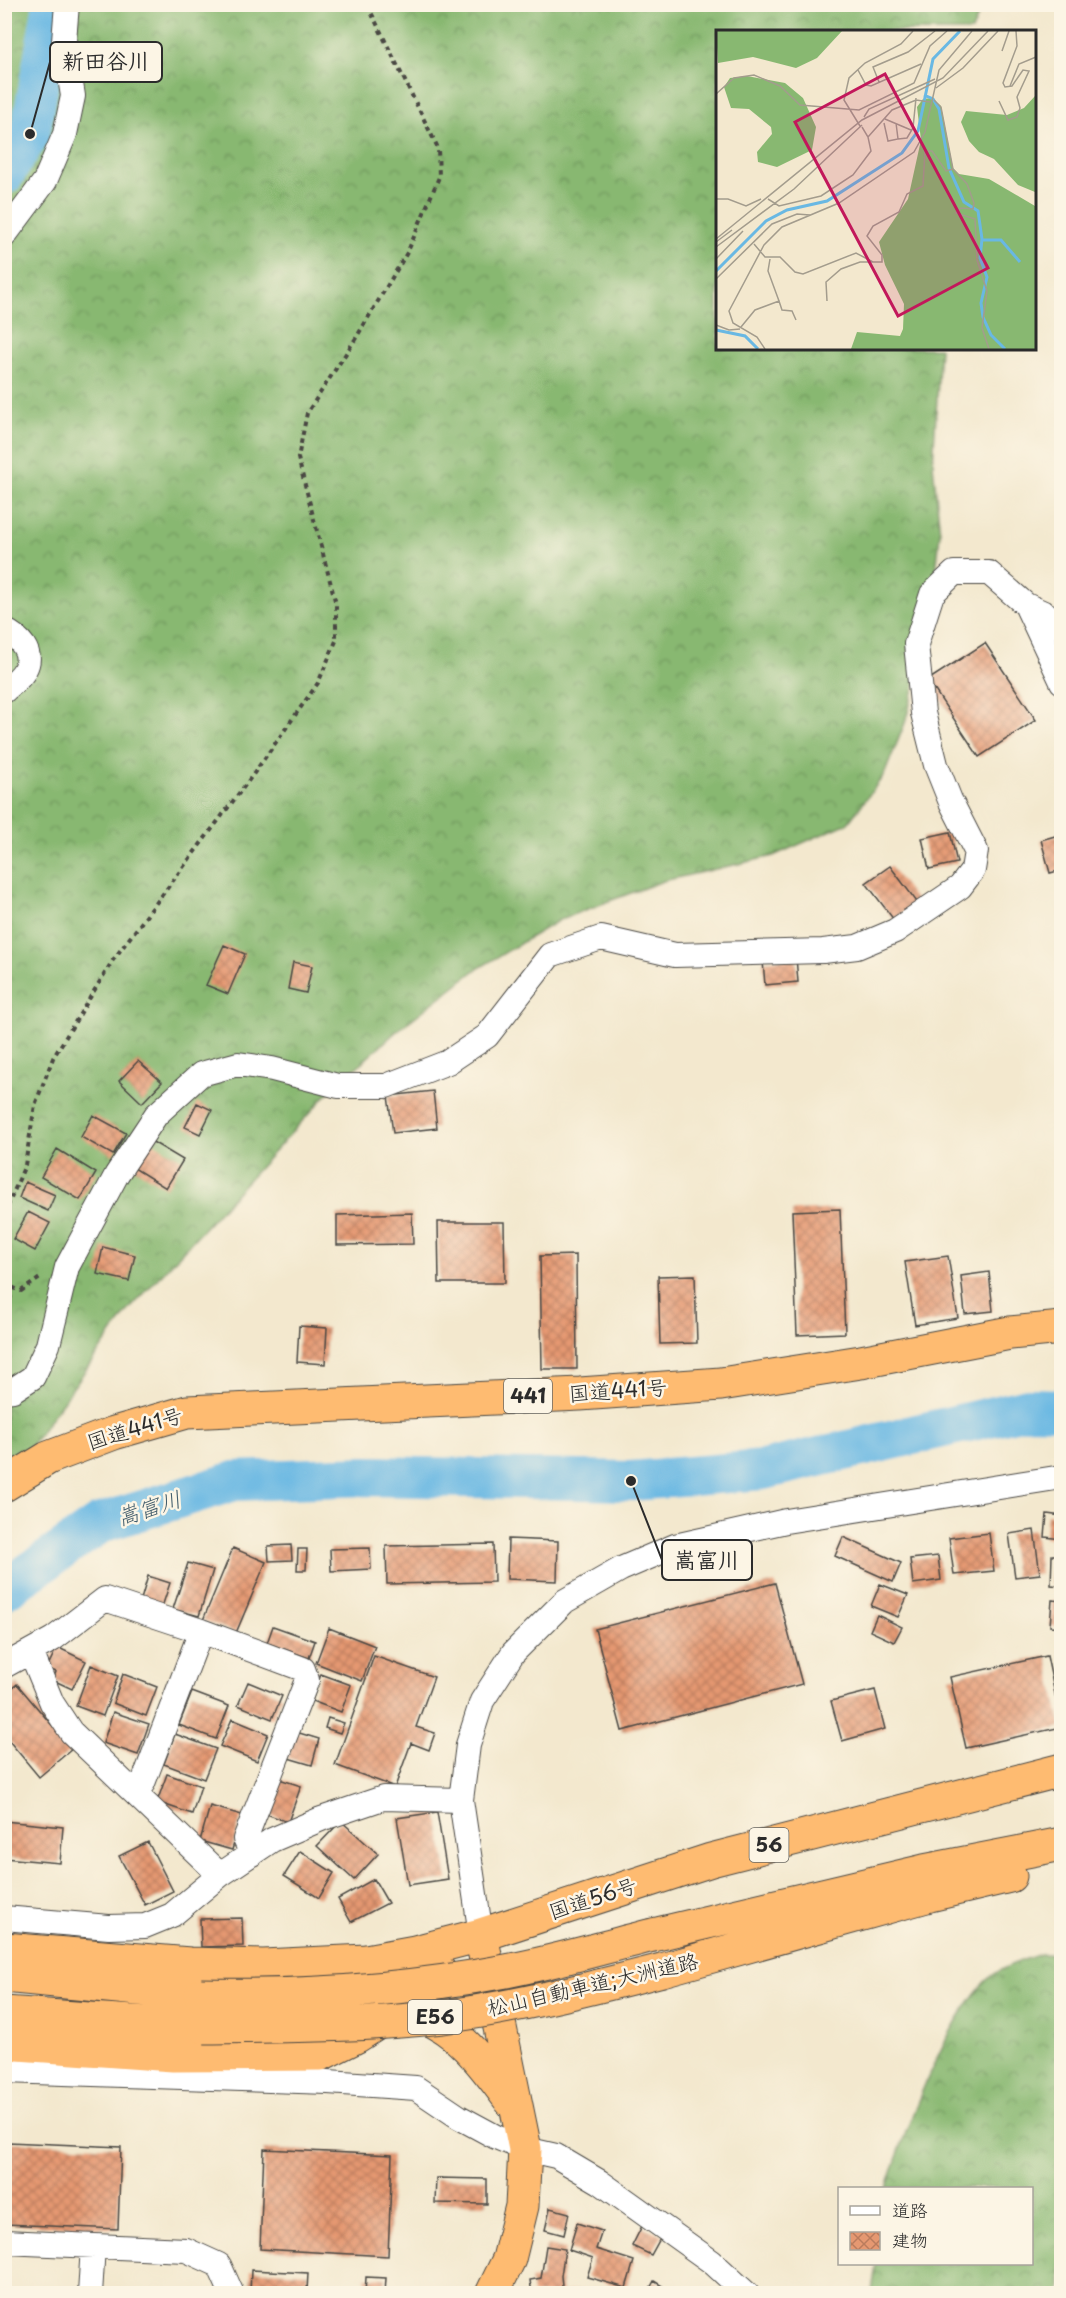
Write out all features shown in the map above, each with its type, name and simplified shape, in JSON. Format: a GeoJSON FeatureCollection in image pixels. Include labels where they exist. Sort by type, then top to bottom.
{"type":"FeatureCollection","features":[{"type":"Feature","properties":{"kind":"highway","name":"国道441号"},"geometry":{"type":"LineString","coordinates":[[4,1485],[48,1458],[114,1433],[187,1412],[580,1394],[721,1384],[861,1362],[1010,1333],[1062,1328]]}},
{"type":"Feature","properties":{"kind":"highway","name":"国道56号"},"geometry":{"type":"LineString","coordinates":[[4,1949],[190,1964],[263,1966],[366,1961],[415,1952],[481,1935],[711,1860],[1062,1770]]}},
{"type":"Feature","properties":{"kind":"highway","name":"松山自動車道;大洲道路"},"geometry":{"type":"LineString","coordinates":[[4,2013],[202,2011],[277,1996],[439,1982],[508,1971],[924,1871],[1062,1844]]}},
{"type":"Feature","properties":{"kind":"highway","name":"松山自動車道;大洲道路"},"geometry":{"type":"LineString","coordinates":[[4,1976],[202,2011],[355,2025],[443,2016],[519,2004],[662,1970],[930,1895],[1062,1864]]}},
{"type":"Feature","properties":{"kind":"highway"},"geometry":{"type":"LineString","coordinates":[[4,2043],[173,2055],[321,2054],[357,2036],[393,2013],[481,1935],[525,2149],[522,2206],[509,2259],[492,2294]]}},
{"type":"Feature","properties":{"kind":"highway"},"geometry":{"type":"LineString","coordinates":[[393,2013],[413,2013],[450,2032],[489,2070],[517,2110]]}},
{"type":"Feature","properties":{"kind":"street"},"geometry":{"type":"LineString","coordinates":[[4,236],[45,181],[65,134],[73,96],[64,41],[67,4]]}},
{"type":"Feature","properties":{"kind":"street"},"geometry":{"type":"LineString","coordinates":[[4,1391],[13,1390],[33,1377],[48,1345],[67,1267],[117,1174],[156,1115],[201,1074],[238,1064],[272,1068],[339,1086],[386,1086],[447,1062],[487,1036],[550,955],[601,938],[675,955],[823,951],[857,947],[895,931],[960,887],[973,870],[976,852],[950,800],[936,765],[923,713],[916,644],[932,594],[954,573],[989,573],[1026,605],[1046,614],[1062,628]]}},
{"type":"Feature","properties":{"kind":"street"},"geometry":{"type":"LineString","coordinates":[[1026,605],[1062,682]]}},
{"type":"Feature","properties":{"kind":"street"},"geometry":{"type":"LineString","coordinates":[[4,630],[17,636],[27,651],[26,669],[4,691]]}},
{"type":"Feature","properties":{"kind":"street"},"geometry":{"type":"LineString","coordinates":[[481,1935],[461,1800],[468,1745],[482,1701],[513,1653],[565,1601],[621,1569],[675,1546],[786,1521],[1062,1477]]}},
{"type":"Feature","properties":{"kind":"street"},"geometry":{"type":"LineString","coordinates":[[4,1666],[31,1652],[105,1599],[201,1631],[303,1669],[307,1680],[245,1839],[252,1854]]}},
{"type":"Feature","properties":{"kind":"street"},"geometry":{"type":"LineString","coordinates":[[135,1793],[143,1783],[201,1631]]}},
{"type":"Feature","properties":{"kind":"street"},"geometry":{"type":"LineString","coordinates":[[31,1652],[52,1703],[71,1732],[220,1875]]}},
{"type":"Feature","properties":{"kind":"street"},"geometry":{"type":"LineString","coordinates":[[4,1917],[109,1927],[145,1926],[172,1915],[220,1875],[272,1840],[321,1819],[383,1798],[461,1800]]}},
{"type":"Feature","properties":{"kind":"street"},"geometry":{"type":"LineString","coordinates":[[4,2071],[328,2082],[416,2088],[459,2117],[525,2149],[556,2156],[600,2182],[712,2262],[747,2294]]}},
{"type":"Feature","properties":{"kind":"street"},"geometry":{"type":"LineString","coordinates":[[4,2242],[186,2250],[219,2265],[232,2294]]}},
{"type":"Feature","properties":{"kind":"street"},"geometry":{"type":"LineString","coordinates":[[90,2294],[93,2246]]}},
{"type":"Feature","properties":{"kind":"path"},"geometry":{"type":"LineString","coordinates":[[4,1215],[25,1165],[35,1106],[53,1058],[113,960],[252,776],[318,683],[336,641],[336,604],[298,458],[307,413],[356,338],[408,251],[439,177],[438,148],[367,4]]}},
{"type":"Feature","properties":{"kind":"path"},"geometry":{"type":"LineString","coordinates":[[4,1284],[21,1292],[53,1270],[67,1267]]}},
{"type":"Feature","properties":{"kind":"green space"},"geometry":{"type":"Polygon","coordinates":[[[5,5],[982,5],[972,30],[716,30],[716,350],[940,350],[933,464],[940,533],[931,623],[905,723],[884,775],[848,823],[773,856],[663,881],[561,919],[474,971],[398,1030],[327,1094],[128,1311],[5,1482],[5,5]]]}},
{"type":"Feature","properties":{"kind":"green space"},"geometry":{"type":"Polygon","coordinates":[[[1041,1954],[1061,1955],[1061,2293],[872,2293],[876,2265],[1033,2265],[1033,2187],[887,2187],[926,2082],[938,2055],[966,2006],[981,1986],[994,1974],[1041,1954]]]}},
{"type":"Feature","properties":{"kind":"building"},"geometry":{"type":"Polygon","coordinates":[[[985,643],[1036,720],[979,757],[928,680],[985,643]]]}},
{"type":"Feature","properties":{"kind":"building"},"geometry":{"type":"Polygon","coordinates":[[[950,832],[957,863],[929,869],[922,838],[950,832]]]}},
{"type":"Feature","properties":{"kind":"building"},"geometry":{"type":"Polygon","coordinates":[[[1062,834],[1062,870],[1050,873],[1041,840],[1062,834]]]}},
{"type":"Feature","properties":{"kind":"building"},"geometry":{"type":"Polygon","coordinates":[[[890,866],[917,902],[894,920],[866,883],[890,866]]]}},
{"type":"Feature","properties":{"kind":"building"},"geometry":{"type":"Polygon","coordinates":[[[224,945],[245,954],[228,994],[206,985],[224,945]]]}},
{"type":"Feature","properties":{"kind":"building"},"geometry":{"type":"Polygon","coordinates":[[[796,957],[798,982],[765,985],[763,961],[796,957]]]}},
{"type":"Feature","properties":{"kind":"building"},"geometry":{"type":"Polygon","coordinates":[[[293,962],[312,966],[306,993],[288,989],[293,962]]]}},
{"type":"Feature","properties":{"kind":"building"},"geometry":{"type":"Polygon","coordinates":[[[138,1061],[162,1082],[142,1103],[119,1081],[138,1061]]]}},
{"type":"Feature","properties":{"kind":"building"},"geometry":{"type":"Polygon","coordinates":[[[433,1091],[437,1128],[393,1133],[388,1096],[433,1091]]]}},
{"type":"Feature","properties":{"kind":"building"},"geometry":{"type":"Polygon","coordinates":[[[197,1103],[212,1110],[200,1134],[185,1127],[197,1103]]]}},
{"type":"Feature","properties":{"kind":"building"},"geometry":{"type":"Polygon","coordinates":[[[93,1115],[126,1133],[113,1155],[81,1137],[93,1115]]]}},
{"type":"Feature","properties":{"kind":"building"},"geometry":{"type":"Polygon","coordinates":[[[151,1141],[183,1160],[166,1188],[134,1168],[151,1141]]]}},
{"type":"Feature","properties":{"kind":"building"},"geometry":{"type":"Polygon","coordinates":[[[57,1149],[96,1173],[80,1200],[41,1177],[57,1149]]]}},
{"type":"Feature","properties":{"kind":"building"},"geometry":{"type":"Polygon","coordinates":[[[25,1182],[55,1195],[48,1211],[19,1198],[25,1182]]]}},
{"type":"Feature","properties":{"kind":"building"},"geometry":{"type":"Polygon","coordinates":[[[840,1209],[845,1333],[797,1335],[792,1211],[840,1209]]]}},
{"type":"Feature","properties":{"kind":"building"},"geometry":{"type":"Polygon","coordinates":[[[28,1212],[50,1223],[35,1251],[13,1239],[28,1212]]]}},
{"type":"Feature","properties":{"kind":"building"},"geometry":{"type":"Polygon","coordinates":[[[412,1213],[413,1244],[337,1245],[337,1215],[412,1213]]]}},
{"type":"Feature","properties":{"kind":"building"},"geometry":{"type":"Polygon","coordinates":[[[438,1222],[504,1222],[505,1283],[439,1283],[438,1222]]]}},
{"type":"Feature","properties":{"kind":"building"},"geometry":{"type":"Polygon","coordinates":[[[103,1247],[135,1255],[129,1281],[97,1274],[103,1247]]]}},
{"type":"Feature","properties":{"kind":"building"},"geometry":{"type":"Polygon","coordinates":[[[576,1255],[577,1369],[542,1369],[540,1256],[576,1255]]]}},
{"type":"Feature","properties":{"kind":"building"},"geometry":{"type":"Polygon","coordinates":[[[948,1256],[958,1318],[915,1325],[905,1262],[948,1256]]]}},
{"type":"Feature","properties":{"kind":"building"},"geometry":{"type":"Polygon","coordinates":[[[989,1272],[993,1311],[965,1314],[961,1276],[989,1272]]]}},
{"type":"Feature","properties":{"kind":"building"},"geometry":{"type":"Polygon","coordinates":[[[695,1275],[697,1343],[660,1344],[658,1276],[695,1275]]]}},
{"type":"Feature","properties":{"kind":"building"},"geometry":{"type":"Polygon","coordinates":[[[4,1294],[12,1297],[5,1317],[4,1317],[4,1294]]]}},
{"type":"Feature","properties":{"kind":"building"},"geometry":{"type":"Polygon","coordinates":[[[299,1326],[327,1328],[325,1364],[297,1362],[299,1326]]]}},
{"type":"Feature","properties":{"kind":"building"},"geometry":{"type":"Polygon","coordinates":[[[1047,1514],[1062,1516],[1062,1539],[1045,1537],[1047,1514]]]}},
{"type":"Feature","properties":{"kind":"building"},"geometry":{"type":"Polygon","coordinates":[[[1034,1530],[1040,1574],[1015,1577],[1009,1534],[1034,1530]]]}},
{"type":"Feature","properties":{"kind":"building"},"geometry":{"type":"Polygon","coordinates":[[[989,1533],[994,1571],[954,1575],[949,1538],[989,1533]]]}},
{"type":"Feature","properties":{"kind":"building"},"geometry":{"type":"Polygon","coordinates":[[[843,1537],[901,1563],[893,1582],[835,1556],[843,1537]]]}},
{"type":"Feature","properties":{"kind":"building"},"geometry":{"type":"Polygon","coordinates":[[[508,1539],[558,1541],[557,1581],[507,1579],[508,1539]]]}},
{"type":"Feature","properties":{"kind":"building"},"geometry":{"type":"Polygon","coordinates":[[[493,1544],[494,1582],[387,1584],[386,1546],[493,1544]]]}},
{"type":"Feature","properties":{"kind":"building"},"geometry":{"type":"Polygon","coordinates":[[[291,1545],[292,1560],[269,1561],[268,1546],[291,1545]]]}},
{"type":"Feature","properties":{"kind":"building"},"geometry":{"type":"Polygon","coordinates":[[[233,1548],[266,1562],[236,1633],[203,1620],[233,1548]]]}},
{"type":"Feature","properties":{"kind":"building"},"geometry":{"type":"Polygon","coordinates":[[[370,1548],[371,1569],[331,1571],[330,1549],[370,1548]]]}},
{"type":"Feature","properties":{"kind":"building"},"geometry":{"type":"Polygon","coordinates":[[[298,1549],[307,1549],[306,1570],[297,1570],[298,1549]]]}},
{"type":"Feature","properties":{"kind":"building"},"geometry":{"type":"Polygon","coordinates":[[[1052,1555],[1062,1555],[1062,1586],[1051,1585],[1052,1555]]]}},
{"type":"Feature","properties":{"kind":"building"},"geometry":{"type":"Polygon","coordinates":[[[938,1556],[941,1580],[913,1584],[910,1559],[938,1556]]]}},
{"type":"Feature","properties":{"kind":"building"},"geometry":{"type":"Polygon","coordinates":[[[188,1563],[213,1570],[199,1616],[173,1609],[188,1563]]]}},
{"type":"Feature","properties":{"kind":"building"},"geometry":{"type":"Polygon","coordinates":[[[148,1576],[170,1583],[161,1610],[140,1603],[148,1576]]]}},
{"type":"Feature","properties":{"kind":"building"},"geometry":{"type":"Polygon","coordinates":[[[775,1583],[802,1684],[622,1731],[595,1629],[775,1583]]]}},
{"type":"Feature","properties":{"kind":"building"},"geometry":{"type":"Polygon","coordinates":[[[880,1584],[908,1595],[898,1617],[871,1606],[880,1584]]]}},
{"type":"Feature","properties":{"kind":"building"},"geometry":{"type":"Polygon","coordinates":[[[1052,1600],[1062,1601],[1062,1627],[1050,1626],[1052,1600]]]}},
{"type":"Feature","properties":{"kind":"building"},"geometry":{"type":"Polygon","coordinates":[[[877,1615],[902,1627],[894,1642],[870,1631],[877,1615]]]}},
{"type":"Feature","properties":{"kind":"building"},"geometry":{"type":"Polygon","coordinates":[[[273,1626],[315,1641],[309,1658],[267,1643],[273,1626]]]}},
{"type":"Feature","properties":{"kind":"building"},"geometry":{"type":"Polygon","coordinates":[[[329,1628],[375,1646],[362,1681],[316,1663],[329,1628]]]}},
{"type":"Feature","properties":{"kind":"building"},"geometry":{"type":"Polygon","coordinates":[[[57,1647],[86,1661],[72,1689],[53,1680],[56,1672],[47,1668],[57,1647]]]}},
{"type":"Feature","properties":{"kind":"building"},"geometry":{"type":"Polygon","coordinates":[[[374,1656],[434,1677],[416,1727],[435,1733],[429,1750],[411,1743],[395,1787],[335,1765],[374,1656]]]}},
{"type":"Feature","properties":{"kind":"building"},"geometry":{"type":"Polygon","coordinates":[[[1047,1656],[1062,1727],[966,1748],[950,1677],[1047,1656]]]}},
{"type":"Feature","properties":{"kind":"building"},"geometry":{"type":"Polygon","coordinates":[[[91,1665],[118,1676],[103,1716],[76,1706],[91,1665]]]}},
{"type":"Feature","properties":{"kind":"building"},"geometry":{"type":"Polygon","coordinates":[[[123,1674],[157,1687],[146,1716],[113,1703],[123,1674]]]}},
{"type":"Feature","properties":{"kind":"building"},"geometry":{"type":"Polygon","coordinates":[[[321,1674],[351,1685],[341,1712],[312,1701],[321,1674]]]}},
{"type":"Feature","properties":{"kind":"building"},"geometry":{"type":"Polygon","coordinates":[[[248,1682],[282,1696],[272,1719],[238,1705],[248,1682]]]}},
{"type":"Feature","properties":{"kind":"building"},"geometry":{"type":"Polygon","coordinates":[[[17,1684],[72,1749],[39,1777],[5,1736],[5,1694],[17,1684]]]}},
{"type":"Feature","properties":{"kind":"building"},"geometry":{"type":"Polygon","coordinates":[[[875,1690],[885,1729],[842,1741],[831,1701],[875,1690]]]}},
{"type":"Feature","properties":{"kind":"building"},"geometry":{"type":"Polygon","coordinates":[[[192,1692],[229,1706],[216,1739],[179,1725],[192,1692]]]}},
{"type":"Feature","properties":{"kind":"building"},"geometry":{"type":"Polygon","coordinates":[[[113,1712],[149,1724],[138,1755],[103,1743],[113,1712]]]}},
{"type":"Feature","properties":{"kind":"building"},"geometry":{"type":"Polygon","coordinates":[[[328,1718],[344,1723],[340,1733],[325,1728],[328,1718]]]}},
{"type":"Feature","properties":{"kind":"building"},"geometry":{"type":"Polygon","coordinates":[[[232,1719],[268,1734],[257,1761],[220,1746],[232,1719]]]}},
{"type":"Feature","properties":{"kind":"building"},"geometry":{"type":"Polygon","coordinates":[[[296,1732],[319,1739],[312,1765],[288,1758],[296,1732]]]}},
{"type":"Feature","properties":{"kind":"building"},"geometry":{"type":"Polygon","coordinates":[[[175,1734],[216,1749],[204,1779],[164,1764],[175,1734]]]}},
{"type":"Feature","properties":{"kind":"building"},"geometry":{"type":"Polygon","coordinates":[[[167,1774],[201,1786],[192,1814],[157,1802],[167,1774]]]}},
{"type":"Feature","properties":{"kind":"building"},"geometry":{"type":"Polygon","coordinates":[[[276,1778],[301,1786],[288,1822],[264,1813],[276,1778]]]}},
{"type":"Feature","properties":{"kind":"building"},"geometry":{"type":"Polygon","coordinates":[[[210,1806],[242,1815],[232,1850],[200,1841],[210,1806]]]}},
{"type":"Feature","properties":{"kind":"building"},"geometry":{"type":"Polygon","coordinates":[[[437,1812],[448,1879],[408,1885],[397,1818],[437,1812]]]}},
{"type":"Feature","properties":{"kind":"building"},"geometry":{"type":"Polygon","coordinates":[[[4,1821],[63,1827],[60,1863],[4,1858],[4,1821]]]}},
{"type":"Feature","properties":{"kind":"building"},"geometry":{"type":"Polygon","coordinates":[[[341,1821],[378,1854],[354,1880],[317,1846],[341,1821]]]}},
{"type":"Feature","properties":{"kind":"building"},"geometry":{"type":"Polygon","coordinates":[[[148,1842],[173,1891],[145,1905],[119,1856],[148,1842]]]}},
{"type":"Feature","properties":{"kind":"building"},"geometry":{"type":"Polygon","coordinates":[[[300,1851],[334,1873],[319,1898],[284,1876],[300,1851]]]}},
{"type":"Feature","properties":{"kind":"building"},"geometry":{"type":"Polygon","coordinates":[[[374,1879],[388,1903],[351,1922],[338,1899],[374,1879]]]}},
{"type":"Feature","properties":{"kind":"building"},"geometry":{"type":"Polygon","coordinates":[[[242,1918],[243,1946],[201,1947],[200,1919],[242,1918]]]}},
{"type":"Feature","properties":{"kind":"building"},"geometry":{"type":"Polygon","coordinates":[[[8,2142],[121,2147],[118,2229],[5,2224],[8,2142]]]}},
{"type":"Feature","properties":{"kind":"building"},"geometry":{"type":"Polygon","coordinates":[[[264,2149],[392,2155],[388,2256],[260,2249],[264,2149]]]}},
{"type":"Feature","properties":{"kind":"building"},"geometry":{"type":"Polygon","coordinates":[[[436,2178],[487,2179],[487,2204],[435,2203],[436,2178]]]}},
{"type":"Feature","properties":{"kind":"building"},"geometry":{"type":"Polygon","coordinates":[[[550,2208],[569,2213],[564,2235],[545,2230],[550,2208]]]}},
{"type":"Feature","properties":{"kind":"building"},"geometry":{"type":"Polygon","coordinates":[[[577,2223],[602,2231],[596,2249],[634,2261],[626,2288],[587,2277],[593,2258],[569,2250],[577,2223]]]}},
{"type":"Feature","properties":{"kind":"building"},"geometry":{"type":"Polygon","coordinates":[[[642,2226],[662,2235],[651,2255],[632,2246],[642,2226]]]}},
{"type":"Feature","properties":{"kind":"building"},"geometry":{"type":"Polygon","coordinates":[[[546,2246],[565,2249],[561,2276],[563,2294],[532,2294],[530,2280],[541,2278],[546,2246]]]}},
{"type":"Feature","properties":{"kind":"building"},"geometry":{"type":"Polygon","coordinates":[[[251,2270],[308,2273],[307,2291],[321,2294],[285,2290],[285,2294],[250,2294],[251,2270]]]}},
{"type":"Feature","properties":{"kind":"building"},"geometry":{"type":"Polygon","coordinates":[[[366,2277],[386,2278],[385,2294],[365,2294],[366,2277]]]}},
{"type":"Feature","properties":{"kind":"building"},"geometry":{"type":"Polygon","coordinates":[[[654,2281],[675,2294],[647,2294],[654,2281]]]}},
{"type":"Feature","properties":{"kind":"building"},"geometry":{"type":"Polygon","coordinates":[[[585,2290],[586,2294],[565,2294],[565,2292],[585,2290]]]}},
{"type":"Feature","properties":{"kind":"waterway"},"geometry":{"type":"LineString","coordinates":[[4,175],[30,134],[53,4]]}},
{"type":"Feature","properties":{"kind":"waterway","name":"嵩富川"},"geometry":{"type":"LineString","coordinates":[[4,1590],[101,1523],[235,1481],[366,1476],[631,1481],[763,1470],[1028,1408],[1062,1409]]}},
{"type":"Feature","properties":{"kind":"place","name":"新田谷川"},"geometry":{"type":"Point","coordinates":[30,134]}},
{"type":"Feature","properties":{"kind":"place","name":"嵩富川"},"geometry":{"type":"Point","coordinates":[631,1481]}}]}
